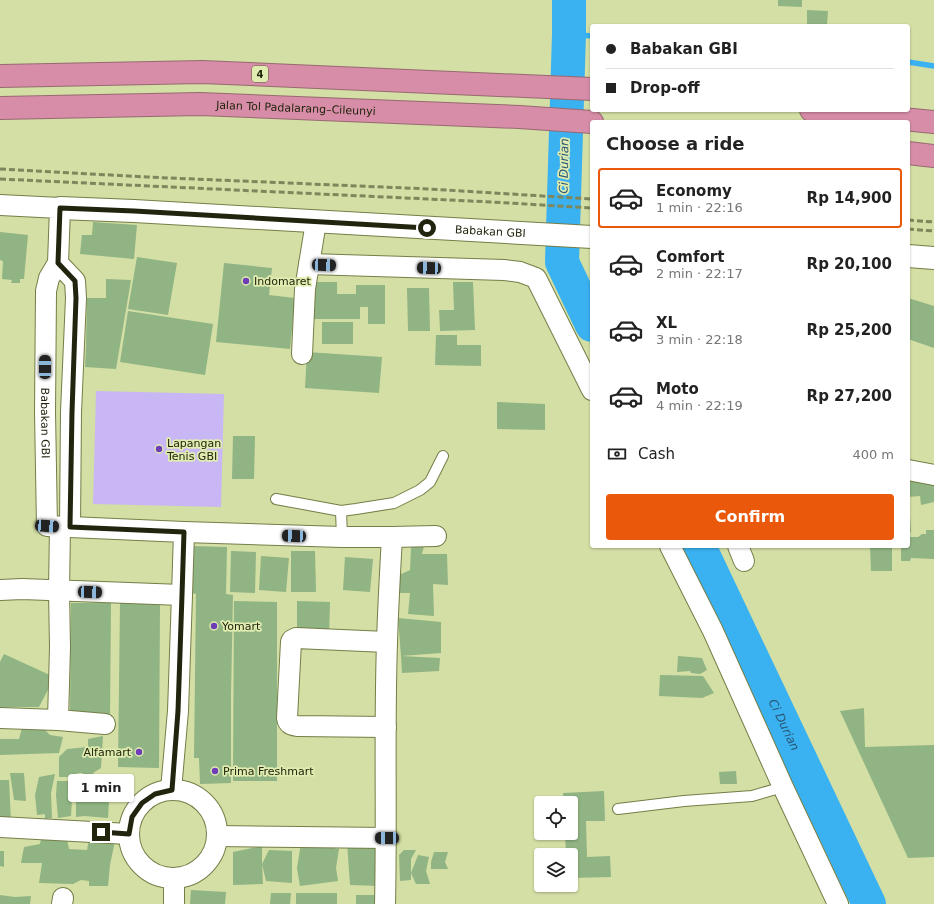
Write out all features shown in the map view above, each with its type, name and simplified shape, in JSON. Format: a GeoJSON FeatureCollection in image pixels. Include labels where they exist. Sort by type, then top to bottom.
{"type":"FeatureCollection","features":[{"type":"Feature","properties":{"kind":"highway","name":"4"},"geometry":{"type":"LineString","coordinates":[[0,76],[202,72],[590,89]]}},
{"type":"Feature","properties":{"kind":"highway","name":"Jalan Tol Padalarang–Cileunyi"},"geometry":{"type":"LineString","coordinates":[[0,108],[200,104],[519,117],[590,122]]}},
{"type":"Feature","properties":{"kind":"highway"},"geometry":{"type":"LineString","coordinates":[[832,112],[934,122]]}},
{"type":"Feature","properties":{"kind":"highway"},"geometry":{"type":"LineString","coordinates":[[910,153],[934,156]]}},
{"type":"Feature","properties":{"kind":"street"},"geometry":{"type":"LineString","coordinates":[[0,205],[60,208]]}},
{"type":"Feature","properties":{"kind":"street","name":"Babakan GBI"},"geometry":{"type":"LineString","coordinates":[[59,526],[45,412],[46,292],[49,278],[58,263],[60,208],[590,237]]}},
{"type":"Feature","properties":{"kind":"street"},"geometry":{"type":"LineString","coordinates":[[302,354],[305,289],[316,222]]}},
{"type":"Feature","properties":{"kind":"street"},"geometry":{"type":"LineString","coordinates":[[910,256],[934,258]]}},
{"type":"Feature","properties":{"kind":"street","name":"Babakan GBI"},"geometry":{"type":"LineString","coordinates":[[58,263],[75,281],[76,298],[72,412],[59,526],[60,647],[58,720]]}},
{"type":"Feature","properties":{"kind":"street"},"geometry":{"type":"LineString","coordinates":[[309,264],[504,270],[520,272],[536,278],[590,386]]}},
{"type":"Feature","properties":{"kind":"street"},"geometry":{"type":"LineString","coordinates":[[45,412],[72,412]]}},
{"type":"Feature","properties":{"kind":"street"},"geometry":{"type":"LineString","coordinates":[[910,470],[934,475]]}},
{"type":"Feature","properties":{"kind":"street"},"geometry":{"type":"LineString","coordinates":[[59,526],[342,537],[436,536]]}},
{"type":"Feature","properties":{"kind":"street"},"geometry":{"type":"LineString","coordinates":[[172,790],[178,711],[184,532]]}},
{"type":"Feature","properties":{"kind":"street"},"geometry":{"type":"LineString","coordinates":[[386,904],[387,642],[392,537]]}},
{"type":"Feature","properties":{"kind":"street"},"geometry":{"type":"LineString","coordinates":[[671,548],[712,631],[838,904]]}},
{"type":"Feature","properties":{"kind":"street"},"geometry":{"type":"LineString","coordinates":[[0,590],[22,589],[182,595]]}},
{"type":"Feature","properties":{"kind":"street"},"geometry":{"type":"LineString","coordinates":[[386,728],[297,726],[288,723],[287,718],[292,640],[296,638],[387,642]]}},
{"type":"Feature","properties":{"kind":"street"},"geometry":{"type":"LineString","coordinates":[[0,718],[58,720],[105,724]]}},
{"type":"Feature","properties":{"kind":"street"},"geometry":{"type":"LineString","coordinates":[[172,790],[186,792],[199,798],[209,808],[216,821],[217,836],[214,852],[204,865],[190,874],[174,878],[157,875],[142,865],[132,851],[129,834],[132,817],[142,803],[155,794],[172,790]]}},
{"type":"Feature","properties":{"kind":"street"},"geometry":{"type":"LineString","coordinates":[[0,827],[129,834]]}},
{"type":"Feature","properties":{"kind":"street"},"geometry":{"type":"LineString","coordinates":[[217,836],[387,838]]}},
{"type":"Feature","properties":{"kind":"street"},"geometry":{"type":"LineString","coordinates":[[174,878],[174,904]]}},
{"type":"Feature","properties":{"kind":"lane"},"geometry":{"type":"LineString","coordinates":[[276,499],[341,511],[394,503],[420,490],[430,482],[443,456]]}},
{"type":"Feature","properties":{"kind":"lane"},"geometry":{"type":"LineString","coordinates":[[341,511],[342,537]]}},
{"type":"Feature","properties":{"kind":"lane"},"geometry":{"type":"LineString","coordinates":[[618,809],[684,801],[752,796],[783,787]]}},
{"type":"Feature","properties":{"kind":"shaded area","name":"Lapangan Tenis GBI"},"geometry":{"type":"Polygon","coordinates":[[[96,391],[224,394],[221,507],[93,504],[96,391]]]}},
{"type":"Feature","properties":{"kind":"building"},"geometry":{"type":"Polygon","coordinates":[[[778,0],[802,0],[802,7],[778,6],[778,0]]]}},
{"type":"Feature","properties":{"kind":"building"},"geometry":{"type":"Polygon","coordinates":[[[807,10],[828,11],[827,24],[807,24],[807,10]]]}},
{"type":"Feature","properties":{"kind":"building"},"geometry":{"type":"Polygon","coordinates":[[[93,222],[137,225],[134,259],[80,254],[82,235],[92,235],[93,222]]]}},
{"type":"Feature","properties":{"kind":"building"},"geometry":{"type":"Polygon","coordinates":[[[0,232],[28,235],[24,279],[20,279],[20,283],[11,283],[12,280],[2,279],[3,261],[0,260],[0,232]]]}},
{"type":"Feature","properties":{"kind":"building"},"geometry":{"type":"Polygon","coordinates":[[[137,257],[177,263],[168,315],[128,309],[137,257]]]}},
{"type":"Feature","properties":{"kind":"building"},"geometry":{"type":"Polygon","coordinates":[[[224,263],[272,268],[269,295],[295,298],[290,349],[216,342],[224,263]]]}},
{"type":"Feature","properties":{"kind":"building"},"geometry":{"type":"Polygon","coordinates":[[[106,279],[131,280],[116,369],[85,367],[87,298],[106,298],[106,279]]]}},
{"type":"Feature","properties":{"kind":"building"},"geometry":{"type":"Polygon","coordinates":[[[308,282],[337,282],[337,294],[356,294],[356,285],[385,285],[385,324],[368,324],[368,307],[360,307],[360,319],[308,319],[308,282]]]}},
{"type":"Feature","properties":{"kind":"building"},"geometry":{"type":"Polygon","coordinates":[[[453,282],[473,282],[475,330],[440,331],[439,310],[454,310],[453,282]]]}},
{"type":"Feature","properties":{"kind":"building"},"geometry":{"type":"Polygon","coordinates":[[[407,288],[429,288],[430,331],[408,331],[407,288]]]}},
{"type":"Feature","properties":{"kind":"building"},"geometry":{"type":"Polygon","coordinates":[[[910,299],[934,306],[934,348],[910,340],[910,299]]]}},
{"type":"Feature","properties":{"kind":"building"},"geometry":{"type":"Polygon","coordinates":[[[128,311],[213,324],[205,375],[120,362],[128,311]]]}},
{"type":"Feature","properties":{"kind":"building"},"geometry":{"type":"Polygon","coordinates":[[[322,322],[353,322],[353,344],[322,344],[322,322]]]}},
{"type":"Feature","properties":{"kind":"building"},"geometry":{"type":"Polygon","coordinates":[[[436,335],[457,335],[457,345],[481,345],[481,366],[435,365],[436,335]]]}},
{"type":"Feature","properties":{"kind":"building"},"geometry":{"type":"Polygon","coordinates":[[[307,352],[382,357],[379,393],[305,388],[307,352]]]}},
{"type":"Feature","properties":{"kind":"building"},"geometry":{"type":"Polygon","coordinates":[[[497,402],[545,404],[545,430],[497,429],[497,402]]]}},
{"type":"Feature","properties":{"kind":"building"},"geometry":{"type":"Polygon","coordinates":[[[233,436],[255,436],[254,479],[232,479],[233,436]]]}},
{"type":"Feature","properties":{"kind":"building"},"geometry":{"type":"Polygon","coordinates":[[[934,480],[934,502],[921,505],[920,496],[910,497],[910,481],[934,480]]]}},
{"type":"Feature","properties":{"kind":"building"},"geometry":{"type":"Polygon","coordinates":[[[926,530],[934,530],[934,559],[911,558],[910,561],[901,561],[901,548],[910,548],[910,537],[918,537],[922,534],[926,534],[926,530]]]}},
{"type":"Feature","properties":{"kind":"building"},"geometry":{"type":"Polygon","coordinates":[[[191,546],[227,547],[226,594],[233,595],[231,783],[200,784],[199,758],[194,758],[196,594],[190,593],[191,546]]]}},
{"type":"Feature","properties":{"kind":"building"},"geometry":{"type":"Polygon","coordinates":[[[424,546],[422,554],[447,554],[448,585],[433,584],[434,616],[408,614],[410,593],[398,593],[399,575],[410,570],[411,547],[424,546]]]}},
{"type":"Feature","properties":{"kind":"building"},"geometry":{"type":"Polygon","coordinates":[[[870,548],[892,548],[892,571],[871,571],[870,548]]]}},
{"type":"Feature","properties":{"kind":"building"},"geometry":{"type":"Polygon","coordinates":[[[231,551],[256,552],[255,593],[230,592],[231,551]]]}},
{"type":"Feature","properties":{"kind":"building"},"geometry":{"type":"Polygon","coordinates":[[[291,551],[315,551],[316,592],[291,592],[291,551]]]}},
{"type":"Feature","properties":{"kind":"building"},"geometry":{"type":"Polygon","coordinates":[[[261,556],[289,558],[286,592],[259,590],[261,556]]]}},
{"type":"Feature","properties":{"kind":"building"},"geometry":{"type":"Polygon","coordinates":[[[345,557],[373,559],[370,592],[343,590],[345,557]]]}},
{"type":"Feature","properties":{"kind":"building"},"geometry":{"type":"Polygon","coordinates":[[[234,601],[277,602],[277,781],[233,781],[234,601]]]}},
{"type":"Feature","properties":{"kind":"building"},"geometry":{"type":"Polygon","coordinates":[[[297,601],[330,602],[329,638],[297,637],[297,601]]]}},
{"type":"Feature","properties":{"kind":"building"},"geometry":{"type":"Polygon","coordinates":[[[71,603],[111,603],[110,717],[70,716],[71,603]]]}},
{"type":"Feature","properties":{"kind":"building"},"geometry":{"type":"Polygon","coordinates":[[[120,603],[160,603],[159,768],[118,767],[120,603]]]}},
{"type":"Feature","properties":{"kind":"building"},"geometry":{"type":"Polygon","coordinates":[[[398,618],[441,622],[441,653],[401,656],[398,618]]]}},
{"type":"Feature","properties":{"kind":"building"},"geometry":{"type":"Polygon","coordinates":[[[4,654],[52,676],[52,682],[39,707],[0,707],[0,662],[4,654]]]}},
{"type":"Feature","properties":{"kind":"building"},"geometry":{"type":"Polygon","coordinates":[[[401,656],[440,658],[439,671],[402,673],[401,656]]]}},
{"type":"Feature","properties":{"kind":"building"},"geometry":{"type":"Polygon","coordinates":[[[678,656],[702,658],[707,670],[700,674],[691,673],[690,671],[677,672],[678,656]]]}},
{"type":"Feature","properties":{"kind":"building"},"geometry":{"type":"Polygon","coordinates":[[[660,675],[703,676],[714,693],[702,698],[659,696],[660,675]]]}},
{"type":"Feature","properties":{"kind":"building"},"geometry":{"type":"Polygon","coordinates":[[[864,708],[865,747],[934,745],[934,857],[908,858],[840,711],[864,708]]]}},
{"type":"Feature","properties":{"kind":"building"},"geometry":{"type":"Polygon","coordinates":[[[42,727],[50,735],[63,737],[59,753],[0,755],[0,739],[19,739],[22,728],[42,727]]]}},
{"type":"Feature","properties":{"kind":"building"},"geometry":{"type":"Polygon","coordinates":[[[103,736],[101,768],[93,773],[96,783],[84,786],[83,773],[78,773],[70,777],[59,777],[59,757],[67,749],[88,747],[88,739],[103,736]]]}},
{"type":"Feature","properties":{"kind":"building"},"geometry":{"type":"Polygon","coordinates":[[[736,771],[737,784],[720,784],[719,772],[736,771]]]}},
{"type":"Feature","properties":{"kind":"building"},"geometry":{"type":"Polygon","coordinates":[[[10,773],[24,773],[26,801],[14,800],[10,773]]]}},
{"type":"Feature","properties":{"kind":"building"},"geometry":{"type":"Polygon","coordinates":[[[55,774],[51,793],[52,818],[45,819],[45,814],[37,815],[35,795],[39,777],[55,774]]]}},
{"type":"Feature","properties":{"kind":"building"},"geometry":{"type":"Polygon","coordinates":[[[0,780],[9,780],[11,822],[0,819],[0,780]]]}},
{"type":"Feature","properties":{"kind":"building"},"geometry":{"type":"Polygon","coordinates":[[[57,781],[73,781],[71,816],[58,818],[56,795],[57,781]]]}},
{"type":"Feature","properties":{"kind":"building"},"geometry":{"type":"Polygon","coordinates":[[[76,788],[114,791],[109,801],[108,818],[84,816],[76,817],[76,788]]]}},
{"type":"Feature","properties":{"kind":"building"},"geometry":{"type":"Polygon","coordinates":[[[604,791],[605,821],[586,821],[587,857],[610,856],[611,877],[578,878],[578,848],[566,848],[565,840],[578,840],[578,796],[563,796],[563,793],[604,791]]]}},
{"type":"Feature","properties":{"kind":"building"},"geometry":{"type":"Polygon","coordinates":[[[42,834],[66,835],[69,849],[87,850],[90,834],[116,836],[110,865],[108,886],[89,886],[89,881],[81,880],[73,884],[39,883],[42,863],[21,863],[24,847],[40,844],[42,834]]]}},
{"type":"Feature","properties":{"kind":"building"},"geometry":{"type":"Polygon","coordinates":[[[347,842],[385,842],[380,886],[350,885],[347,842]]]}},
{"type":"Feature","properties":{"kind":"building"},"geometry":{"type":"Polygon","coordinates":[[[301,843],[339,849],[336,868],[338,881],[300,886],[297,868],[301,843]]]}},
{"type":"Feature","properties":{"kind":"building"},"geometry":{"type":"Polygon","coordinates":[[[262,846],[263,884],[233,885],[233,852],[262,846]]]}},
{"type":"Feature","properties":{"kind":"building"},"geometry":{"type":"Polygon","coordinates":[[[269,850],[292,851],[292,883],[266,881],[262,864],[269,850]]]}},
{"type":"Feature","properties":{"kind":"building"},"geometry":{"type":"Polygon","coordinates":[[[404,850],[416,850],[411,859],[411,880],[400,881],[399,855],[404,850]]]}},
{"type":"Feature","properties":{"kind":"building"},"geometry":{"type":"Polygon","coordinates":[[[0,851],[4,851],[4,867],[0,866],[0,851]]]}},
{"type":"Feature","properties":{"kind":"building"},"geometry":{"type":"Polygon","coordinates":[[[434,852],[448,852],[445,862],[448,869],[431,869],[431,862],[434,852]]]}},
{"type":"Feature","properties":{"kind":"building"},"geometry":{"type":"Polygon","coordinates":[[[418,855],[429,857],[426,871],[430,884],[416,884],[411,873],[418,855]]]}},
{"type":"Feature","properties":{"kind":"building"},"geometry":{"type":"Polygon","coordinates":[[[191,890],[226,892],[225,904],[190,904],[191,890]]]}},
{"type":"Feature","properties":{"kind":"building"},"geometry":{"type":"Polygon","coordinates":[[[271,893],[291,893],[290,904],[270,904],[271,893]]]}},
{"type":"Feature","properties":{"kind":"building"},"geometry":{"type":"Polygon","coordinates":[[[296,893],[337,893],[337,904],[296,904],[296,893]]]}},
{"type":"Feature","properties":{"kind":"building"},"geometry":{"type":"Polygon","coordinates":[[[0,895],[15,897],[31,896],[30,904],[0,904],[0,895]]]}},
{"type":"Feature","properties":{"kind":"building"},"geometry":{"type":"Polygon","coordinates":[[[356,895],[377,895],[377,904],[356,904],[356,895]]]}},
{"type":"Feature","properties":{"kind":"waterway","name":"Ci Durian"},"geometry":{"type":"LineString","coordinates":[[569,0],[562,262],[590,321]]}},
{"type":"Feature","properties":{"kind":"waterway"},"geometry":{"type":"LineString","coordinates":[[569,34],[590,36]]}},
{"type":"Feature","properties":{"kind":"waterway"},"geometry":{"type":"LineString","coordinates":[[910,62],[934,66]]}},
{"type":"Feature","properties":{"kind":"waterway","name":"Ci Durian"},"geometry":{"type":"LineString","coordinates":[[700,548],[869,904]]}},
{"type":"Feature","properties":{"kind":"railway"},"geometry":{"type":"LineString","coordinates":[[0,169],[429,189],[590,199]]}},
{"type":"Feature","properties":{"kind":"railway"},"geometry":{"type":"LineString","coordinates":[[0,179],[590,208]]}},
{"type":"Feature","properties":{"kind":"railway"},"geometry":{"type":"LineString","coordinates":[[910,220],[934,222]]}},
{"type":"Feature","properties":{"kind":"railway"},"geometry":{"type":"LineString","coordinates":[[910,229],[934,231]]}},
{"type":"Feature","properties":{"kind":"place","name":"Indomaret"},"geometry":{"type":"Point","coordinates":[246,281]}},
{"type":"Feature","properties":{"kind":"place","name":"Lapangan Tenis GBI"},"geometry":{"type":"Point","coordinates":[159,449]}},
{"type":"Feature","properties":{"kind":"place","name":"Yomart"},"geometry":{"type":"Point","coordinates":[214,626]}},
{"type":"Feature","properties":{"kind":"place","name":"Alfamart"},"geometry":{"type":"Point","coordinates":[139,752]}},
{"type":"Feature","properties":{"kind":"place","name":"Prima Freshmart"},"geometry":{"type":"Point","coordinates":[215,771]}},
{"type":"Feature","properties":{"kind":"route"},"geometry":{"type":"LineString","coordinates":[[101,832],[129,834],[132,817],[142,803],[155,794],[172,790],[178,711],[184,532],[70,527],[76,298],[75,281],[58,263],[60,208],[427,228]]}}]}
